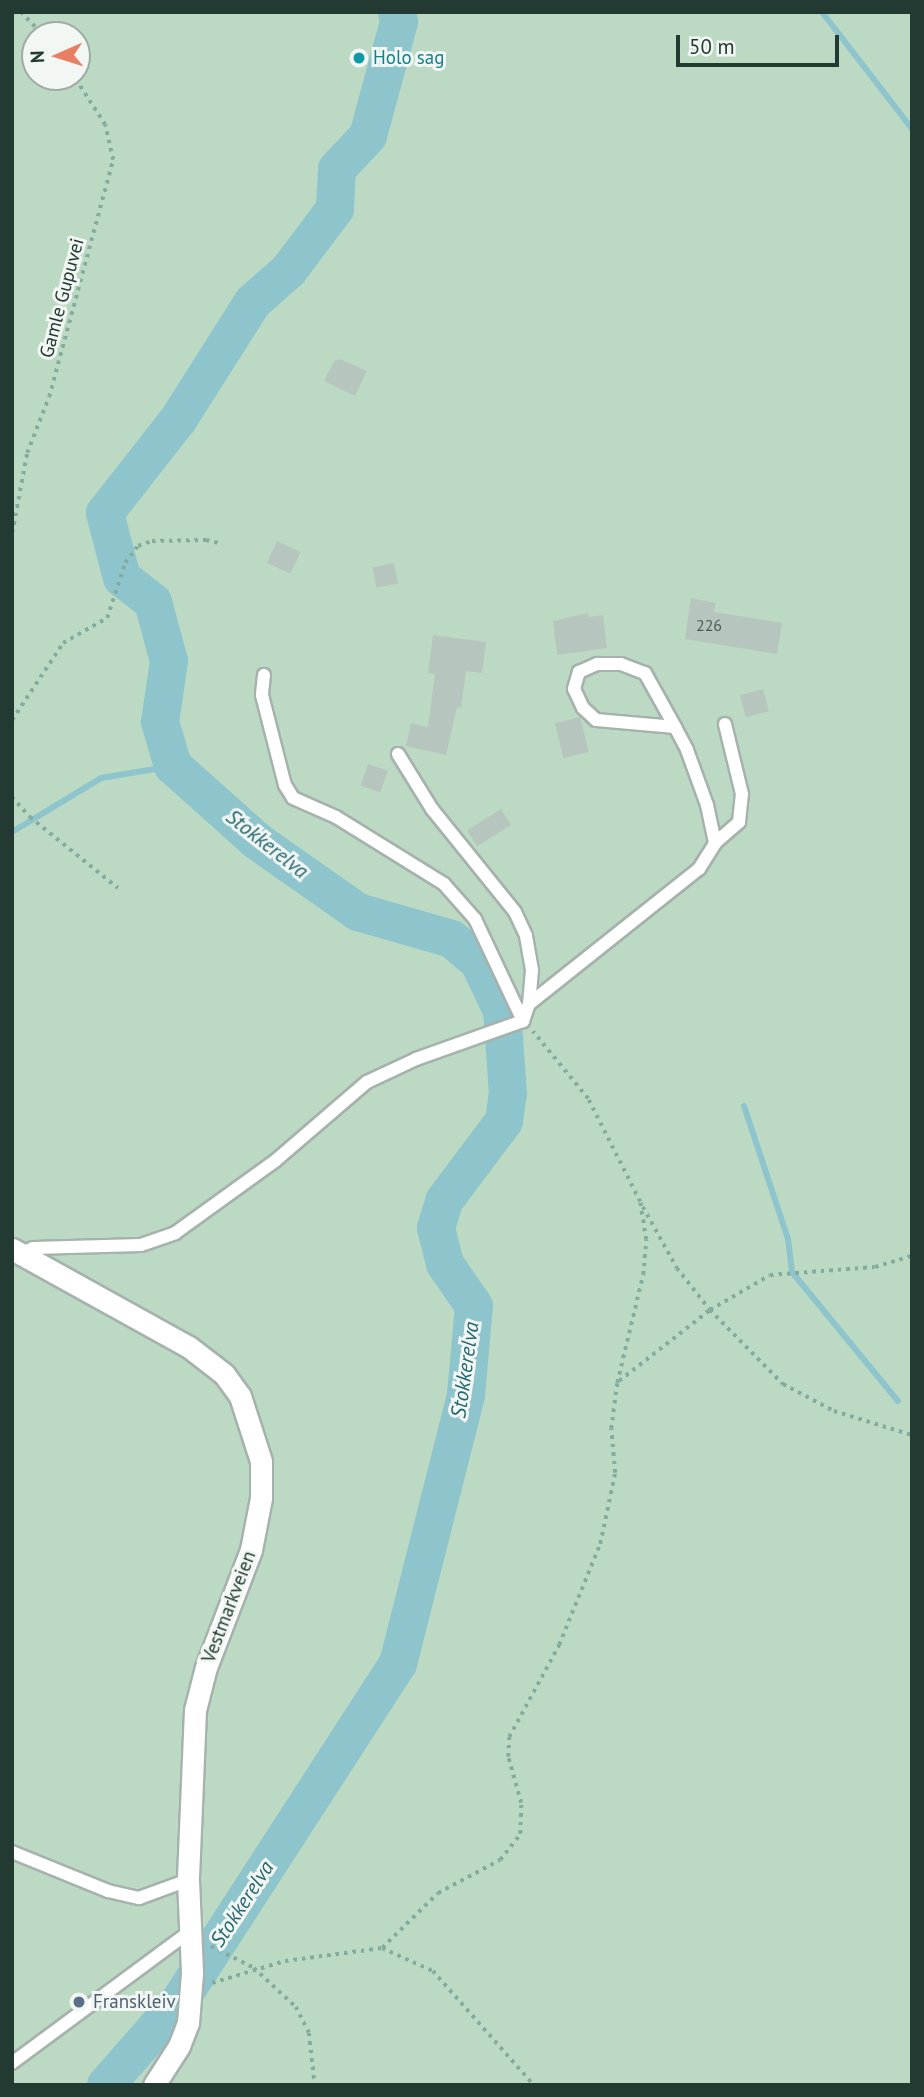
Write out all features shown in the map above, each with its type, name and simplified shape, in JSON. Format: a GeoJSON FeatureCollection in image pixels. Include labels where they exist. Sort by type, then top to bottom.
{"type":"FeatureCollection","features":[{"type":"Feature","properties":{"kind":"street","name":"Vestmarkveien"},"geometry":{"type":"LineString","coordinates":[[16,1251],[189,1347],[224,1374],[240,1396],[261,1461],[261,1498],[251,1550],[206,1667],[195,1710],[188,1880],[188,1933],[193,1982],[179,2046],[154,2085]]}},
{"type":"Feature","properties":{"kind":"lane"},"geometry":{"type":"LineString","coordinates":[[675,727],[596,720],[583,708],[574,689],[579,672],[597,664],[621,664],[645,673],[675,727],[707,805],[715,843]]}},
{"type":"Feature","properties":{"kind":"lane"},"geometry":{"type":"LineString","coordinates":[[264,675],[262,695],[285,785],[293,798],[336,817],[444,884],[475,919],[523,1021]]}},
{"type":"Feature","properties":{"kind":"lane"},"geometry":{"type":"LineString","coordinates":[[529,1004],[699,869],[715,843],[739,822],[741,794],[725,724]]}},
{"type":"Feature","properties":{"kind":"lane"},"geometry":{"type":"LineString","coordinates":[[398,754],[432,809],[515,912],[526,936],[532,970],[529,1004],[523,1021]]}},
{"type":"Feature","properties":{"kind":"lane"},"geometry":{"type":"LineString","coordinates":[[16,1251],[33,1248],[141,1245],[175,1233],[275,1161],[367,1082],[416,1059],[523,1021]]}},
{"type":"Feature","properties":{"kind":"lane"},"geometry":{"type":"LineString","coordinates":[[12,1852],[108,1891],[139,1898],[188,1880]]}},
{"type":"Feature","properties":{"kind":"lane"},"geometry":{"type":"LineString","coordinates":[[12,2063],[188,1933]]}},
{"type":"Feature","properties":{"kind":"path","name":"Gamle Gupuvei"},"geometry":{"type":"LineString","coordinates":[[12,533],[27,453],[49,397],[113,160],[105,125],[83,91]]}},
{"type":"Feature","properties":{"kind":"path"},"geometry":{"type":"LineString","coordinates":[[12,720],[63,643],[107,618],[125,563],[138,546],[152,541],[206,540],[223,544]]}},
{"type":"Feature","properties":{"kind":"path"},"geometry":{"type":"LineString","coordinates":[[12,797],[30,817],[118,888]]}},
{"type":"Feature","properties":{"kind":"path"},"geometry":{"type":"LineString","coordinates":[[523,1021],[555,1054],[588,1100],[677,1268],[710,1310],[783,1384],[834,1411],[912,1435]]}},
{"type":"Feature","properties":{"kind":"path"},"geometry":{"type":"LineString","coordinates":[[382,1948],[438,1892],[500,1860],[520,1834],[521,1803],[508,1757],[509,1737],[559,1645],[600,1544],[615,1472],[611,1429],[617,1383],[643,1275],[646,1240],[640,1202]]}},
{"type":"Feature","properties":{"kind":"path"},"geometry":{"type":"LineString","coordinates":[[617,1383],[710,1310],[770,1275],[874,1267],[912,1256]]}},
{"type":"Feature","properties":{"kind":"path"},"geometry":{"type":"LineString","coordinates":[[188,1933],[254,1968],[277,1985],[309,2033],[316,2085]]}},
{"type":"Feature","properties":{"kind":"path"},"geometry":{"type":"LineString","coordinates":[[193,1982],[254,1968],[382,1948],[433,1971],[534,2085]]}},
{"type":"Feature","properties":{"kind":"green space"},"geometry":{"type":"Polygon","coordinates":[[[12,12],[912,12],[912,2085],[12,2085],[12,12]]]}},
{"type":"Feature","properties":{"kind":"building"},"geometry":{"type":"Polygon","coordinates":[[[340,359],[367,371],[355,396],[324,381],[334,361],[340,359]]]}},
{"type":"Feature","properties":{"kind":"building"},"geometry":{"type":"Polygon","coordinates":[[[277,541],[301,552],[290,574],[267,563],[277,541]]]}},
{"type":"Feature","properties":{"kind":"building"},"geometry":{"type":"Polygon","coordinates":[[[394,563],[398,584],[376,588],[372,567],[394,563]]]}},
{"type":"Feature","properties":{"kind":"building"},"geometry":{"type":"Polygon","coordinates":[[[691,598],[716,603],[714,612],[782,623],[777,654],[685,639],[691,598]]]}},
{"type":"Feature","properties":{"kind":"building"},"geometry":{"type":"Polygon","coordinates":[[[588,613],[589,617],[603,615],[607,648],[557,655],[553,621],[588,613]]]}},
{"type":"Feature","properties":{"kind":"building"},"geometry":{"type":"Polygon","coordinates":[[[433,635],[486,642],[482,673],[466,671],[461,708],[457,707],[446,755],[406,746],[411,723],[428,727],[435,674],[428,673],[433,635]]]}},
{"type":"Feature","properties":{"kind":"building"},"geometry":{"type":"Polygon","coordinates":[[[763,689],[769,711],[746,717],[740,695],[763,689]]]}},
{"type":"Feature","properties":{"kind":"building"},"geometry":{"type":"Polygon","coordinates":[[[580,717],[589,752],[563,758],[555,723],[580,717]]]}},
{"type":"Feature","properties":{"kind":"building"},"geometry":{"type":"Polygon","coordinates":[[[368,764],[388,771],[380,793],[361,786],[368,764]]]}},
{"type":"Feature","properties":{"kind":"building"},"geometry":{"type":"Polygon","coordinates":[[[501,809],[511,825],[477,846],[467,830],[501,809]]]}},
{"type":"Feature","properties":{"kind":"waterway","name":"Stokkerelva"},"geometry":{"type":"LineString","coordinates":[[106,2085],[179,2002],[398,1664],[466,1395],[474,1306],[445,1264],[436,1228],[444,1201],[504,1121],[508,1094],[502,1011],[479,962],[452,939],[358,912],[257,841],[173,766],[160,722],[169,661],[153,602],[122,578],[105,513],[178,420],[253,302],[289,270],[335,209],[337,169],[368,136],[399,22],[397,12]]}},
{"type":"Feature","properties":{"kind":"waterway"},"geometry":{"type":"LineString","coordinates":[[822,12],[912,129]]}},
{"type":"Feature","properties":{"kind":"waterway"},"geometry":{"type":"LineString","coordinates":[[12,832],[101,778],[173,766]]}},
{"type":"Feature","properties":{"kind":"waterway"},"geometry":{"type":"LineString","coordinates":[[744,1106],[788,1239],[792,1272],[898,1401]]}},
{"type":"Feature","properties":{"kind":"place","name":"Holo sag"},"geometry":{"type":"Point","coordinates":[359,58]}},
{"type":"Feature","properties":{"kind":"place","name":"Franskleiv"},"geometry":{"type":"Point","coordinates":[79,2002]}}]}
